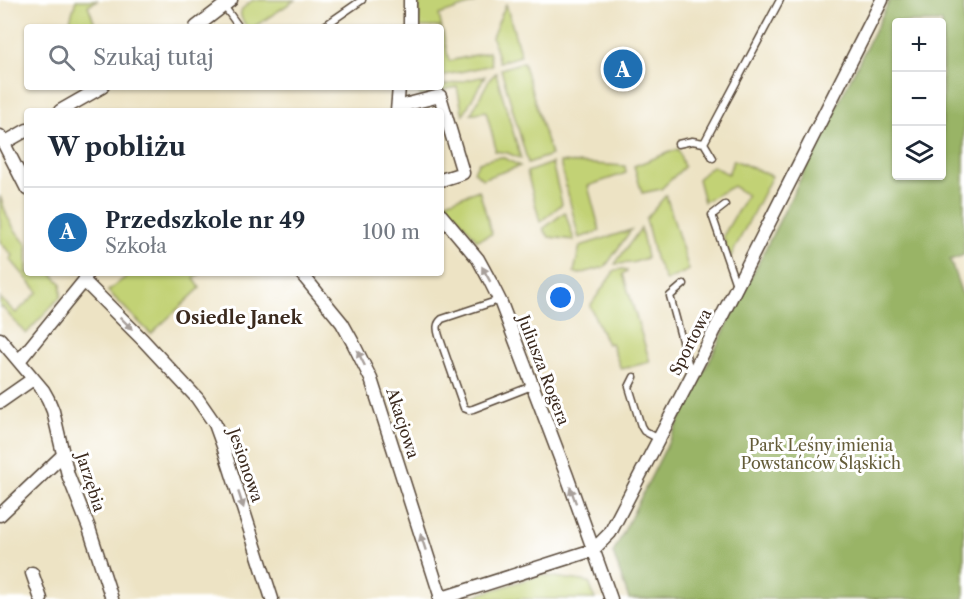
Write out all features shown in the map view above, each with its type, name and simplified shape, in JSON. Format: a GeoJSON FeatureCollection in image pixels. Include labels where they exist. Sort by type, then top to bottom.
{"type":"FeatureCollection","features":[{"type":"Feature","properties":{"kind":"street"},"geometry":{"type":"LineString","coordinates":[[410,0],[410,24]]}},
{"type":"Feature","properties":{"kind":"street","name":"Sportowa"},"geometry":{"type":"LineString","coordinates":[[593,550],[610,533],[882,0]]}},
{"type":"Feature","properties":{"kind":"street"},"geometry":{"type":"LineString","coordinates":[[200,24],[227,3]]}},
{"type":"Feature","properties":{"kind":"street"},"geometry":{"type":"LineString","coordinates":[[65,108],[97,90]]}},
{"type":"Feature","properties":{"kind":"street"},"geometry":{"type":"LineString","coordinates":[[397,108],[399,90]]}},
{"type":"Feature","properties":{"kind":"street"},"geometry":{"type":"LineString","coordinates":[[402,108],[408,104],[440,96],[444,108]]}},
{"type":"Feature","properties":{"kind":"street"},"geometry":{"type":"LineString","coordinates":[[444,109],[463,173],[444,179]]}},
{"type":"Feature","properties":{"kind":"street"},"geometry":{"type":"LineString","coordinates":[[24,131],[1,138],[24,183]]}},
{"type":"Feature","properties":{"kind":"street","name":"Juliusza Rogera"},"geometry":{"type":"LineString","coordinates":[[444,219],[478,259],[499,300],[611,599]]}},
{"type":"Feature","properties":{"kind":"street","name":"Akacjowa"},"geometry":{"type":"LineString","coordinates":[[303,276],[342,323],[371,379],[440,599]]}},
{"type":"Feature","properties":{"kind":"street"},"geometry":{"type":"LineString","coordinates":[[19,361],[86,277]]}},
{"type":"Feature","properties":{"kind":"street","name":"Jesionowa"},"geometry":{"type":"LineString","coordinates":[[86,277],[197,398],[214,424],[272,599]]}},
{"type":"Feature","properties":{"kind":"street","name":"Jarzębia"},"geometry":{"type":"LineString","coordinates":[[0,339],[48,399],[69,475],[112,599]]}},
{"type":"Feature","properties":{"kind":"street"},"geometry":{"type":"LineString","coordinates":[[0,402],[33,379]]}},
{"type":"Feature","properties":{"kind":"street"},"geometry":{"type":"LineString","coordinates":[[0,515],[64,454]]}},
{"type":"Feature","properties":{"kind":"street"},"geometry":{"type":"LineString","coordinates":[[440,599],[593,550]]}},
{"type":"Feature","properties":{"kind":"street"},"geometry":{"type":"LineString","coordinates":[[32,573],[41,599]]}},
{"type":"Feature","properties":{"kind":"lane"},"geometry":{"type":"LineString","coordinates":[[327,24],[362,0]]}},
{"type":"Feature","properties":{"kind":"lane"},"geometry":{"type":"LineString","coordinates":[[704,143],[780,0]]}},
{"type":"Feature","properties":{"kind":"lane"},"geometry":{"type":"LineString","coordinates":[[227,3],[238,24]]}},
{"type":"Feature","properties":{"kind":"lane"},"geometry":{"type":"LineString","coordinates":[[678,144],[692,141],[704,143],[713,158]]}},
{"type":"Feature","properties":{"kind":"lane"},"geometry":{"type":"LineString","coordinates":[[725,205],[712,215],[736,286]]}},
{"type":"Feature","properties":{"kind":"lane"},"geometry":{"type":"LineString","coordinates":[[684,284],[670,296],[692,375]]}},
{"type":"Feature","properties":{"kind":"lane"},"geometry":{"type":"LineString","coordinates":[[499,300],[438,323],[439,336],[464,408],[473,409],[532,386]]}},
{"type":"Feature","properties":{"kind":"lane"},"geometry":{"type":"LineString","coordinates":[[634,377],[629,387],[641,426],[645,432],[659,439]]}},
{"type":"Feature","properties":{"kind":"green space"},"geometry":{"type":"Polygon","coordinates":[[[76,0],[98,0],[88,5],[95,24],[69,24],[76,0]]]}},
{"type":"Feature","properties":{"kind":"green space"},"geometry":{"type":"Polygon","coordinates":[[[253,0],[295,0],[259,24],[245,24],[241,18],[241,12],[253,0]]]}},
{"type":"Feature","properties":{"kind":"green space"},"geometry":{"type":"Polygon","coordinates":[[[419,0],[475,0],[475,3],[439,15],[441,24],[419,24],[419,0]]]}},
{"type":"Feature","properties":{"kind":"green space","name":"Park Leśny imienia Powstańców Śląskich"},"geometry":{"type":"Polygon","coordinates":[[[890,0],[964,0],[964,255],[950,260],[962,294],[964,294],[964,599],[629,599],[613,553],[890,0]]]}},
{"type":"Feature","properties":{"kind":"green space"},"geometry":{"type":"Polygon","coordinates":[[[506,4],[521,56],[499,62],[492,37],[506,4]]]}},
{"type":"Feature","properties":{"kind":"green space"},"geometry":{"type":"Polygon","coordinates":[[[444,38],[449,61],[489,52],[492,65],[444,75],[444,38]]]}},
{"type":"Feature","properties":{"kind":"green space"},"geometry":{"type":"Polygon","coordinates":[[[523,62],[551,155],[528,163],[501,69],[523,62]]]}},
{"type":"Feature","properties":{"kind":"green space"},"geometry":{"type":"Polygon","coordinates":[[[496,73],[521,159],[508,153],[495,151],[486,111],[471,114],[489,80],[496,73]]]}},
{"type":"Feature","properties":{"kind":"green space"},"geometry":{"type":"Polygon","coordinates":[[[485,76],[463,115],[457,87],[420,96],[419,91],[444,90],[444,85],[485,76]]]}},
{"type":"Feature","properties":{"kind":"green space"},"geometry":{"type":"Polygon","coordinates":[[[678,149],[684,167],[661,189],[642,193],[634,166],[678,149]]]}},
{"type":"Feature","properties":{"kind":"green space"},"geometry":{"type":"Polygon","coordinates":[[[502,157],[520,166],[482,179],[474,171],[479,162],[502,157]]]}},
{"type":"Feature","properties":{"kind":"green space"},"geometry":{"type":"Polygon","coordinates":[[[734,160],[772,176],[730,258],[723,236],[747,195],[733,186],[704,202],[698,179],[712,166],[728,174],[734,160]]]}},
{"type":"Feature","properties":{"kind":"green space"},"geometry":{"type":"Polygon","coordinates":[[[560,162],[625,166],[626,173],[588,186],[600,231],[579,238],[560,162]]]}},
{"type":"Feature","properties":{"kind":"green space"},"geometry":{"type":"Polygon","coordinates":[[[552,163],[562,204],[540,222],[527,172],[552,163]]]}},
{"type":"Feature","properties":{"kind":"green space"},"geometry":{"type":"Polygon","coordinates":[[[479,190],[492,234],[477,240],[455,213],[444,206],[444,203],[479,190]]]}},
{"type":"Feature","properties":{"kind":"green space"},"geometry":{"type":"Polygon","coordinates":[[[666,195],[689,270],[666,281],[655,258],[646,219],[666,195]]]}},
{"type":"Feature","properties":{"kind":"green space"},"geometry":{"type":"Polygon","coordinates":[[[0,196],[7,216],[24,241],[24,276],[10,259],[13,256],[0,242],[0,196]]]}},
{"type":"Feature","properties":{"kind":"green space"},"geometry":{"type":"Polygon","coordinates":[[[565,212],[574,240],[549,237],[543,229],[565,212]]]}},
{"type":"Feature","properties":{"kind":"green space"},"geometry":{"type":"Polygon","coordinates":[[[641,228],[647,258],[632,263],[615,264],[641,228]]]}},
{"type":"Feature","properties":{"kind":"green space"},"geometry":{"type":"Polygon","coordinates":[[[631,230],[605,267],[579,274],[574,272],[580,246],[631,230]]]}},
{"type":"Feature","properties":{"kind":"green space"},"geometry":{"type":"Polygon","coordinates":[[[615,270],[627,271],[623,274],[650,362],[621,369],[611,343],[607,344],[590,306],[615,270]]]}},
{"type":"Feature","properties":{"kind":"green space"},"geometry":{"type":"Polygon","coordinates":[[[24,276],[54,276],[61,283],[61,296],[26,334],[2,307],[0,308],[0,298],[16,313],[38,292],[24,276]]]}},
{"type":"Feature","properties":{"kind":"green space"},"geometry":{"type":"Polygon","coordinates":[[[127,276],[197,276],[194,278],[200,288],[151,334],[108,291],[127,276]]]}},
{"type":"Feature","properties":{"kind":"green space"},"geometry":{"type":"Polygon","coordinates":[[[541,575],[589,582],[595,599],[464,599],[541,575]]]}},
{"type":"Feature","properties":{"kind":"place","name":"Przedszkole nr 49"},"geometry":{"type":"Point","coordinates":[623,69]}},
{"type":"Feature","properties":{"kind":"district","name":"Osiedle Janek"},"geometry":{"type":"Point","coordinates":[239,318]}}]}
